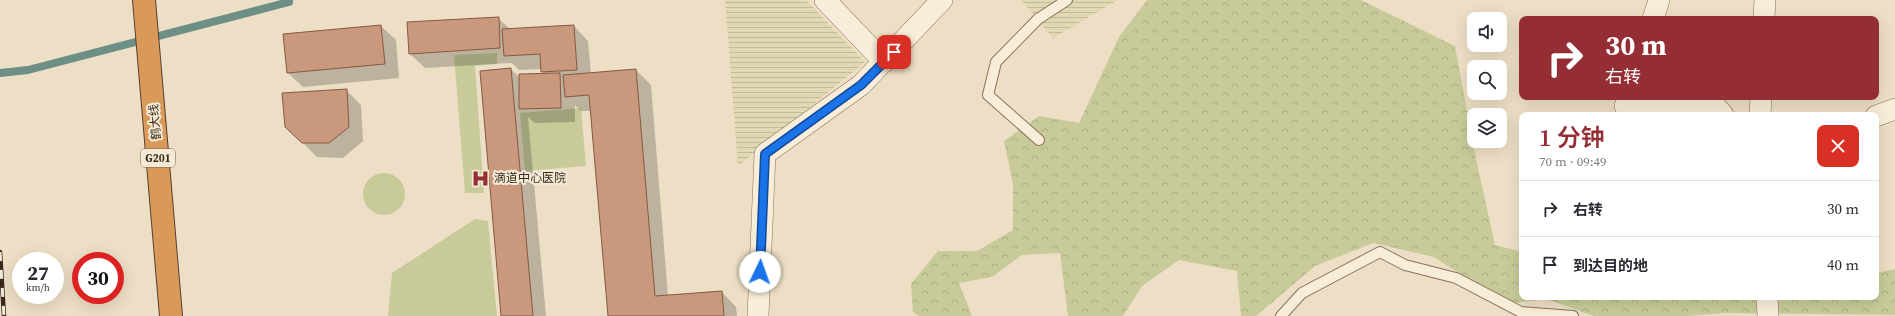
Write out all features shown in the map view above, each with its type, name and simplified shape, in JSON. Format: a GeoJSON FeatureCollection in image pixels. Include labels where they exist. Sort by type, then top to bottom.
{"type":"FeatureCollection","features":[{"type":"Feature","properties":{"kind":"highway","name":"鹤大线"},"geometry":{"type":"LineString","coordinates":[[144,0],[171,316]]}},
{"type":"Feature","properties":{"kind":"street"},"geometry":{"type":"LineString","coordinates":[[825,0],[884,62]]}},
{"type":"Feature","properties":{"kind":"street"},"geometry":{"type":"LineString","coordinates":[[758,316],[765,154],[861,85],[942,0]]}},
{"type":"Feature","properties":{"kind":"street"},"geometry":{"type":"LineString","coordinates":[[1654,16],[1660,0]]}},
{"type":"Feature","properties":{"kind":"street"},"geometry":{"type":"LineString","coordinates":[[1764,16],[1765,0]]}},
{"type":"Feature","properties":{"kind":"street"},"geometry":{"type":"LineString","coordinates":[[1627,100],[1625,106],[1717,108],[1720,112]]}},
{"type":"Feature","properties":{"kind":"street"},"geometry":{"type":"LineString","coordinates":[[1760,112],[1761,100]]}},
{"type":"Feature","properties":{"kind":"street"},"geometry":{"type":"LineString","coordinates":[[1879,115],[1895,109]]}},
{"type":"Feature","properties":{"kind":"street"},"geometry":{"type":"LineString","coordinates":[[1767,300],[1768,316]]}},
{"type":"Feature","properties":{"kind":"lane"},"geometry":{"type":"LineString","coordinates":[[1039,140],[988,95],[996,62],[1038,19],[1067,0]]}},
{"type":"Feature","properties":{"kind":"lane"},"geometry":{"type":"LineString","coordinates":[[1281,316],[1302,293],[1380,252],[1405,265],[1456,278],[1521,312],[1573,316]]}},
{"type":"Feature","properties":{"kind":"shaded area"},"geometry":{"type":"Polygon","coordinates":[[[725,0],[806,0],[865,62],[738,166],[725,0]]]}},
{"type":"Feature","properties":{"kind":"shaded area"},"geometry":{"type":"Polygon","coordinates":[[[1021,0],[1118,0],[1053,38],[1021,0]]]}},
{"type":"Feature","properties":{"kind":"green space"},"geometry":{"type":"Polygon","coordinates":[[[1147,0],[1361,0],[1455,46],[1467,111],[1467,148],[1474,148],[1495,245],[1519,251],[1519,300],[1538,300],[1506,304],[1434,257],[1373,243],[1315,266],[1256,316],[1241,316],[1237,271],[1179,260],[1142,286],[1123,316],[1068,316],[1060,253],[1022,255],[992,277],[959,283],[972,316],[919,316],[913,312],[911,284],[938,251],[977,251],[1013,230],[1013,184],[1004,141],[1039,116],[1079,123],[1119,37],[1147,0]]]}},
{"type":"Feature","properties":{"kind":"green space"},"geometry":{"type":"Polygon","coordinates":[[[497,53],[497,64],[475,66],[484,193],[465,193],[454,55],[497,53]]]}},
{"type":"Feature","properties":{"kind":"green space"},"geometry":{"type":"Polygon","coordinates":[[[581,108],[586,166],[525,171],[520,113],[581,108]]]}},
{"type":"Feature","properties":{"kind":"green space"},"geometry":{"type":"Polygon","coordinates":[[[380,173],[388,173],[396,176],[402,182],[405,194],[402,206],[396,212],[388,215],[380,215],[372,212],[366,206],[363,198],[363,190],[366,182],[372,176],[380,173]]]}},
{"type":"Feature","properties":{"kind":"green space"},"geometry":{"type":"Polygon","coordinates":[[[475,219],[488,221],[497,316],[388,316],[392,273],[475,219]]]}},
{"type":"Feature","properties":{"kind":"green space"},"geometry":{"type":"Polygon","coordinates":[[[1895,269],[1895,315],[1725,313],[1688,316],[1594,316],[1549,300],[1879,300],[1879,272],[1895,269]]]}},
{"type":"Feature","properties":{"kind":"building"},"geometry":{"type":"Polygon","coordinates":[[[499,17],[500,48],[409,54],[407,22],[499,17]]]}},
{"type":"Feature","properties":{"kind":"building"},"geometry":{"type":"Polygon","coordinates":[[[381,25],[385,64],[287,73],[283,34],[381,25]]]}},
{"type":"Feature","properties":{"kind":"building"},"geometry":{"type":"Polygon","coordinates":[[[574,25],[577,70],[541,72],[540,54],[504,56],[502,29],[574,25]]]}},
{"type":"Feature","properties":{"kind":"building"},"geometry":{"type":"Polygon","coordinates":[[[511,68],[533,316],[501,316],[480,71],[511,68]]]}},
{"type":"Feature","properties":{"kind":"building"},"geometry":{"type":"Polygon","coordinates":[[[636,69],[655,296],[722,291],[724,316],[608,316],[589,95],[565,97],[563,75],[636,69]]]}},
{"type":"Feature","properties":{"kind":"building"},"geometry":{"type":"Polygon","coordinates":[[[560,73],[561,108],[519,109],[519,74],[560,73]]]}},
{"type":"Feature","properties":{"kind":"building"},"geometry":{"type":"Polygon","coordinates":[[[347,89],[349,127],[329,143],[302,143],[285,127],[282,93],[347,89]]]}},
{"type":"Feature","properties":{"kind":"waterway"},"geometry":{"type":"LineString","coordinates":[[0,73],[28,70],[289,2]]}},
{"type":"Feature","properties":{"kind":"railway"},"geometry":{"type":"LineString","coordinates":[[0,252],[4,316]]}},
{"type":"Feature","properties":{"kind":"place","name":"滴道中心医院"},"geometry":{"type":"Point","coordinates":[481,178]}},
{"type":"Feature","properties":{"kind":"route"},"geometry":{"type":"LineString","coordinates":[[760,272],[765,154],[861,85],[894,52]]}}]}
